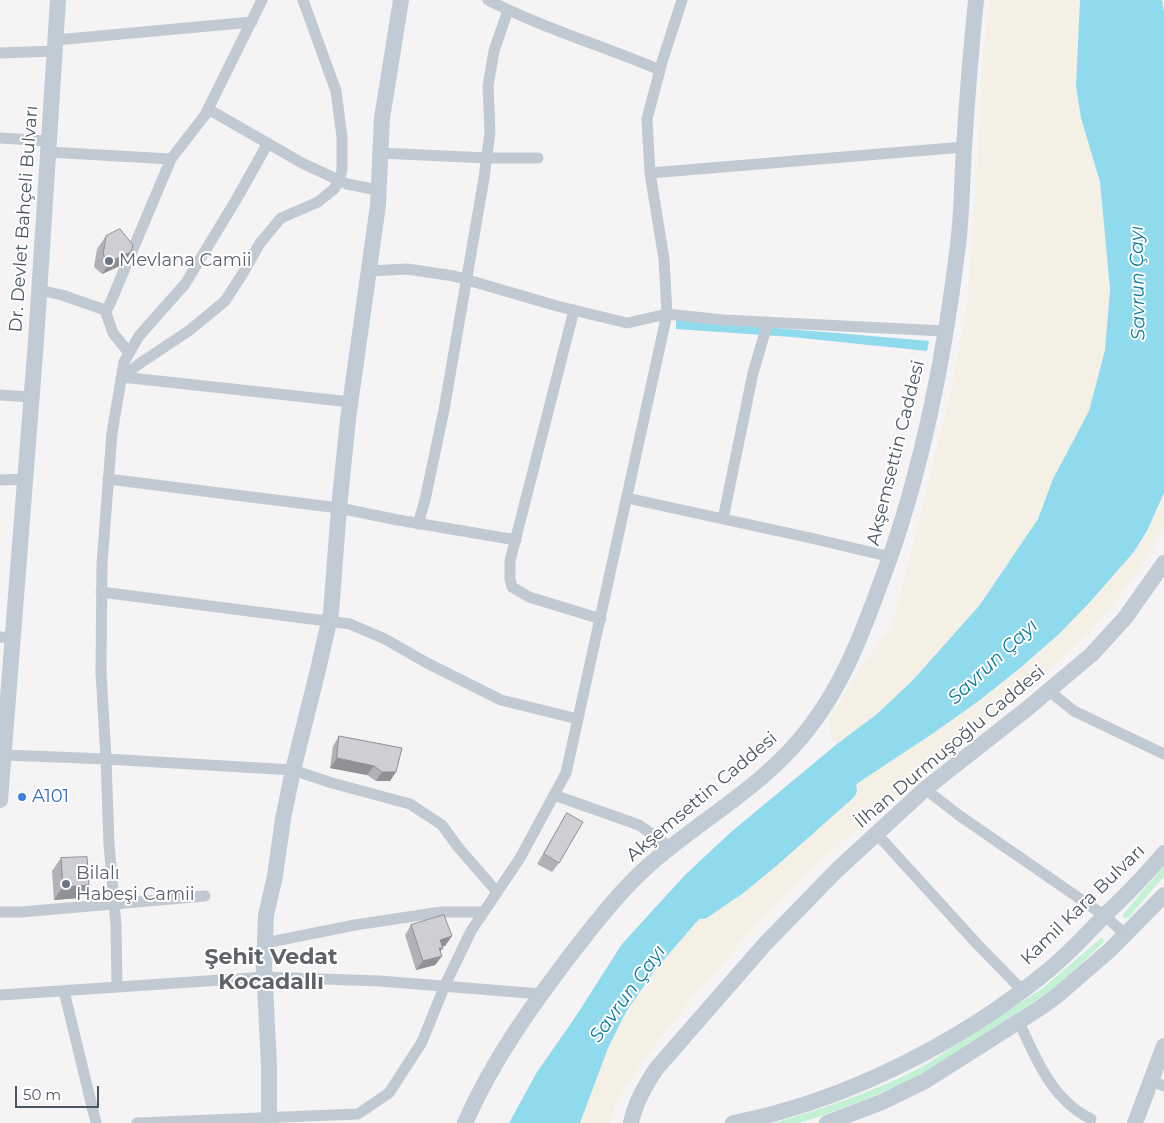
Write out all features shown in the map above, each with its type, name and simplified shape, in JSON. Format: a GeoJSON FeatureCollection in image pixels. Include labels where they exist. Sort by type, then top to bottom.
{"type":"FeatureCollection","features":[{"type":"Feature","properties":{"kind":"street","name":"Dr. Devlet Bahçeli Bulvarı"},"geometry":{"type":"LineString","coordinates":[[0,800],[4,755],[3,717],[6,637],[25,479],[58,0]]}},
{"type":"Feature","properties":{"kind":"street"},"geometry":{"type":"LineString","coordinates":[[105,310],[109,306],[171,159],[208,109],[262,0]]}},
{"type":"Feature","properties":{"kind":"street"},"geometry":{"type":"LineString","coordinates":[[122,377],[190,330],[225,300],[260,243],[281,218],[318,202],[334,189],[339,180],[342,170],[342,137],[336,91],[303,0]]}},
{"type":"Feature","properties":{"kind":"street"},"geometry":{"type":"LineString","coordinates":[[270,1120],[270,1065],[265,977],[266,915],[275,876],[283,819],[293,770],[331,613],[339,508],[378,190],[382,118],[401,0]]}},
{"type":"Feature","properties":{"kind":"street"},"geometry":{"type":"LineString","coordinates":[[488,0],[530,19],[611,49],[660,70]]}},
{"type":"Feature","properties":{"kind":"street"},"geometry":{"type":"LineString","coordinates":[[137,1123],[270,1120],[358,1114],[389,1093],[422,1042],[445,985],[471,931],[520,858],[566,773],[667,314],[664,259],[650,173],[647,119],[682,0]]}},
{"type":"Feature","properties":{"kind":"street","name":"Akşemsettin Caddesi"},"geometry":{"type":"LineString","coordinates":[[465,1123],[492,1068],[514,1032],[614,900],[670,847],[731,803],[789,752],[809,730],[826,706],[845,673],[891,557],[916,470],[932,399],[958,244],[970,58],[976,0]]}},
{"type":"Feature","properties":{"kind":"street"},"geometry":{"type":"LineString","coordinates":[[418,524],[444,410],[487,158],[490,132],[488,86],[494,51],[508,10]]}},
{"type":"Feature","properties":{"kind":"street"},"geometry":{"type":"LineString","coordinates":[[0,53],[252,22]]}},
{"type":"Feature","properties":{"kind":"street"},"geometry":{"type":"LineString","coordinates":[[208,109],[302,163],[347,184],[378,190]]}},
{"type":"Feature","properties":{"kind":"street"},"geometry":{"type":"LineString","coordinates":[[0,138],[48,146],[171,159]]}},
{"type":"Feature","properties":{"kind":"street"},"geometry":{"type":"LineString","coordinates":[[117,987],[101,672],[102,564],[112,432],[124,362],[139,336],[185,284],[268,143]]}},
{"type":"Feature","properties":{"kind":"street"},"geometry":{"type":"LineString","coordinates":[[650,173],[964,147]]}},
{"type":"Feature","properties":{"kind":"street"},"geometry":{"type":"LineString","coordinates":[[380,153],[487,158],[538,158]]}},
{"type":"Feature","properties":{"kind":"street"},"geometry":{"type":"LineString","coordinates":[[369,271],[407,269],[454,276],[626,323],[667,314],[723,320],[944,331]]}},
{"type":"Feature","properties":{"kind":"street"},"geometry":{"type":"LineString","coordinates":[[39,290],[62,295],[105,310]]}},
{"type":"Feature","properties":{"kind":"street"},"geometry":{"type":"LineString","coordinates":[[105,310],[113,333],[129,353]]}},
{"type":"Feature","properties":{"kind":"street"},"geometry":{"type":"LineString","coordinates":[[574,310],[510,561],[510,579],[512,588],[529,597],[600,619]]}},
{"type":"Feature","properties":{"kind":"street"},"geometry":{"type":"LineString","coordinates":[[723,519],[753,373],[768,322]]}},
{"type":"Feature","properties":{"kind":"street"},"geometry":{"type":"LineString","coordinates":[[122,377],[351,402]]}},
{"type":"Feature","properties":{"kind":"street"},"geometry":{"type":"LineString","coordinates":[[0,395],[31,397]]}},
{"type":"Feature","properties":{"kind":"street"},"geometry":{"type":"LineString","coordinates":[[0,480],[25,479]]}},
{"type":"Feature","properties":{"kind":"street"},"geometry":{"type":"LineString","coordinates":[[108,479],[339,508],[418,524],[516,540]]}},
{"type":"Feature","properties":{"kind":"street"},"geometry":{"type":"LineString","coordinates":[[627,498],[891,557]]}},
{"type":"Feature","properties":{"kind":"street","name":"İlhan Durmuşoğlu Caddesi"},"geometry":{"type":"LineString","coordinates":[[631,1123],[640,1094],[656,1069],[788,919],[876,833],[925,789],[1049,691],[1108,638],[1140,599],[1164,563]]}},
{"type":"Feature","properties":{"kind":"street"},"geometry":{"type":"LineString","coordinates":[[102,592],[350,624],[385,638],[427,663],[501,700],[578,719]]}},
{"type":"Feature","properties":{"kind":"street"},"geometry":{"type":"LineString","coordinates":[[1049,691],[1074,711],[1164,754]]}},
{"type":"Feature","properties":{"kind":"street"},"geometry":{"type":"LineString","coordinates":[[4,755],[293,770],[332,783],[410,804],[442,825],[458,847],[497,892]]}},
{"type":"Feature","properties":{"kind":"street"},"geometry":{"type":"LineString","coordinates":[[925,789],[960,816],[1105,916],[1126,935]]}},
{"type":"Feature","properties":{"kind":"street"},"geometry":{"type":"LineString","coordinates":[[554,795],[639,826],[670,847]]}},
{"type":"Feature","properties":{"kind":"street"},"geometry":{"type":"LineString","coordinates":[[876,833],[978,946],[1022,990]]}},
{"type":"Feature","properties":{"kind":"street","name":"Kamil Kara Bulvarı"},"geometry":{"type":"LineString","coordinates":[[733,1123],[760,1118],[839,1092],[910,1061],[993,1011],[1051,968],[1124,897],[1164,853]]}},
{"type":"Feature","properties":{"kind":"street"},"geometry":{"type":"LineString","coordinates":[[827,1123],[882,1102],[925,1081],[1019,1022],[1059,994],[1126,935],[1164,895]]}},
{"type":"Feature","properties":{"kind":"street"},"geometry":{"type":"LineString","coordinates":[[0,912],[21,912],[205,896]]}},
{"type":"Feature","properties":{"kind":"street"},"geometry":{"type":"LineString","coordinates":[[265,943],[355,925],[441,912],[484,912]]}},
{"type":"Feature","properties":{"kind":"street"},"geometry":{"type":"LineString","coordinates":[[0,995],[265,977],[445,985],[541,994]]}},
{"type":"Feature","properties":{"kind":"street"},"geometry":{"type":"LineString","coordinates":[[64,991],[96,1123]]}},
{"type":"Feature","properties":{"kind":"street"},"geometry":{"type":"LineString","coordinates":[[1019,1022],[1038,1063],[1054,1089],[1086,1121],[1103,1123]]}},
{"type":"Feature","properties":{"kind":"street"},"geometry":{"type":"LineString","coordinates":[[1135,1123],[1158,1084],[1164,1046]]}},
{"type":"Feature","properties":{"kind":"green space"},"geometry":{"type":"Polygon","coordinates":[[[1164,866],[1164,876],[1129,917],[1125,919],[1123,916],[1125,912],[1164,866]]]}},
{"type":"Feature","properties":{"kind":"green space"},"geometry":{"type":"Polygon","coordinates":[[[1103,938],[1104,942],[1055,988],[934,1067],[869,1098],[818,1117],[799,1123],[773,1123],[849,1099],[922,1067],[1043,988],[1103,938]]]}},
{"type":"Feature","properties":{"kind":"sand"},"geometry":{"type":"Polygon","coordinates":[[[990,0],[1080,0],[1077,86],[1081,118],[1100,182],[1110,289],[1105,350],[1089,411],[1053,479],[1038,519],[979,606],[912,681],[877,714],[837,744],[831,735],[830,719],[863,663],[890,631],[920,520],[955,372],[967,305],[976,189],[983,54],[990,0]]]}},
{"type":"Feature","properties":{"kind":"sand"},"geometry":{"type":"Polygon","coordinates":[[[1164,493],[1164,526],[1158,540],[1135,577],[1091,631],[1042,676],[934,763],[828,854],[747,935],[691,999],[645,1058],[618,1098],[609,1123],[580,1123],[603,1058],[618,1026],[648,980],[683,936],[739,879],[790,837],[857,784],[983,698],[1043,648],[1085,607],[1132,554],[1148,531],[1164,493]]]}},
{"type":"Feature","properties":{"kind":"water"},"geometry":{"type":"Polygon","coordinates":[[[1080,0],[1162,0],[1164,12],[1164,493],[1147,531],[1133,553],[1090,602],[1059,634],[1019,669],[935,732],[861,781],[781,843],[738,880],[699,919],[655,970],[626,1012],[608,1048],[580,1123],[509,1123],[537,1072],[574,1019],[622,944],[685,875],[731,832],[837,744],[877,714],[912,681],[979,606],[1038,519],[1053,479],[1089,411],[1105,350],[1110,289],[1100,182],[1081,118],[1076,86],[1080,0]]]}},
{"type":"Feature","properties":{"kind":"water"},"geometry":{"type":"Polygon","coordinates":[[[676,318],[929,341],[927,351],[792,337],[676,329],[676,318]]]}},
{"type":"Feature","properties":{"kind":"building"},"geometry":{"type":"Polygon","coordinates":[[[120,229],[133,245],[131,252],[111,261],[103,255],[106,236],[120,229]]]}},
{"type":"Feature","properties":{"kind":"building"},"geometry":{"type":"Polygon","coordinates":[[[339,736],[402,748],[396,772],[382,772],[374,766],[337,758],[339,736]]]}},
{"type":"Feature","properties":{"kind":"building"},"geometry":{"type":"Polygon","coordinates":[[[567,813],[583,822],[559,863],[544,854],[567,813]]]}},
{"type":"Feature","properties":{"kind":"building"},"geometry":{"type":"Polygon","coordinates":[[[87,857],[89,885],[63,887],[61,858],[87,857]]]}},
{"type":"Feature","properties":{"kind":"building"},"geometry":{"type":"Polygon","coordinates":[[[444,915],[452,936],[440,940],[443,948],[439,948],[442,956],[423,961],[411,925],[444,915]]]}},
{"type":"Feature","properties":{"kind":"waterway","name":"Savrun Çayı"},"geometry":{"type":"LineString","coordinates":[[702,909],[736,886],[768,860],[847,790]]}},
{"type":"Feature","properties":{"kind":"place","name":"Mevlana Camii"},"geometry":{"type":"Point","coordinates":[109,261]}},
{"type":"Feature","properties":{"kind":"place","name":"A101"},"geometry":{"type":"Point","coordinates":[22,797]}},
{"type":"Feature","properties":{"kind":"place","name":"Bilalı Habeşi Camii"},"geometry":{"type":"Point","coordinates":[66,884]}},
{"type":"Feature","properties":{"kind":"district","name":"Şehit Vedat Kocadallı"},"geometry":{"type":"Point","coordinates":[271,970]}}]}
